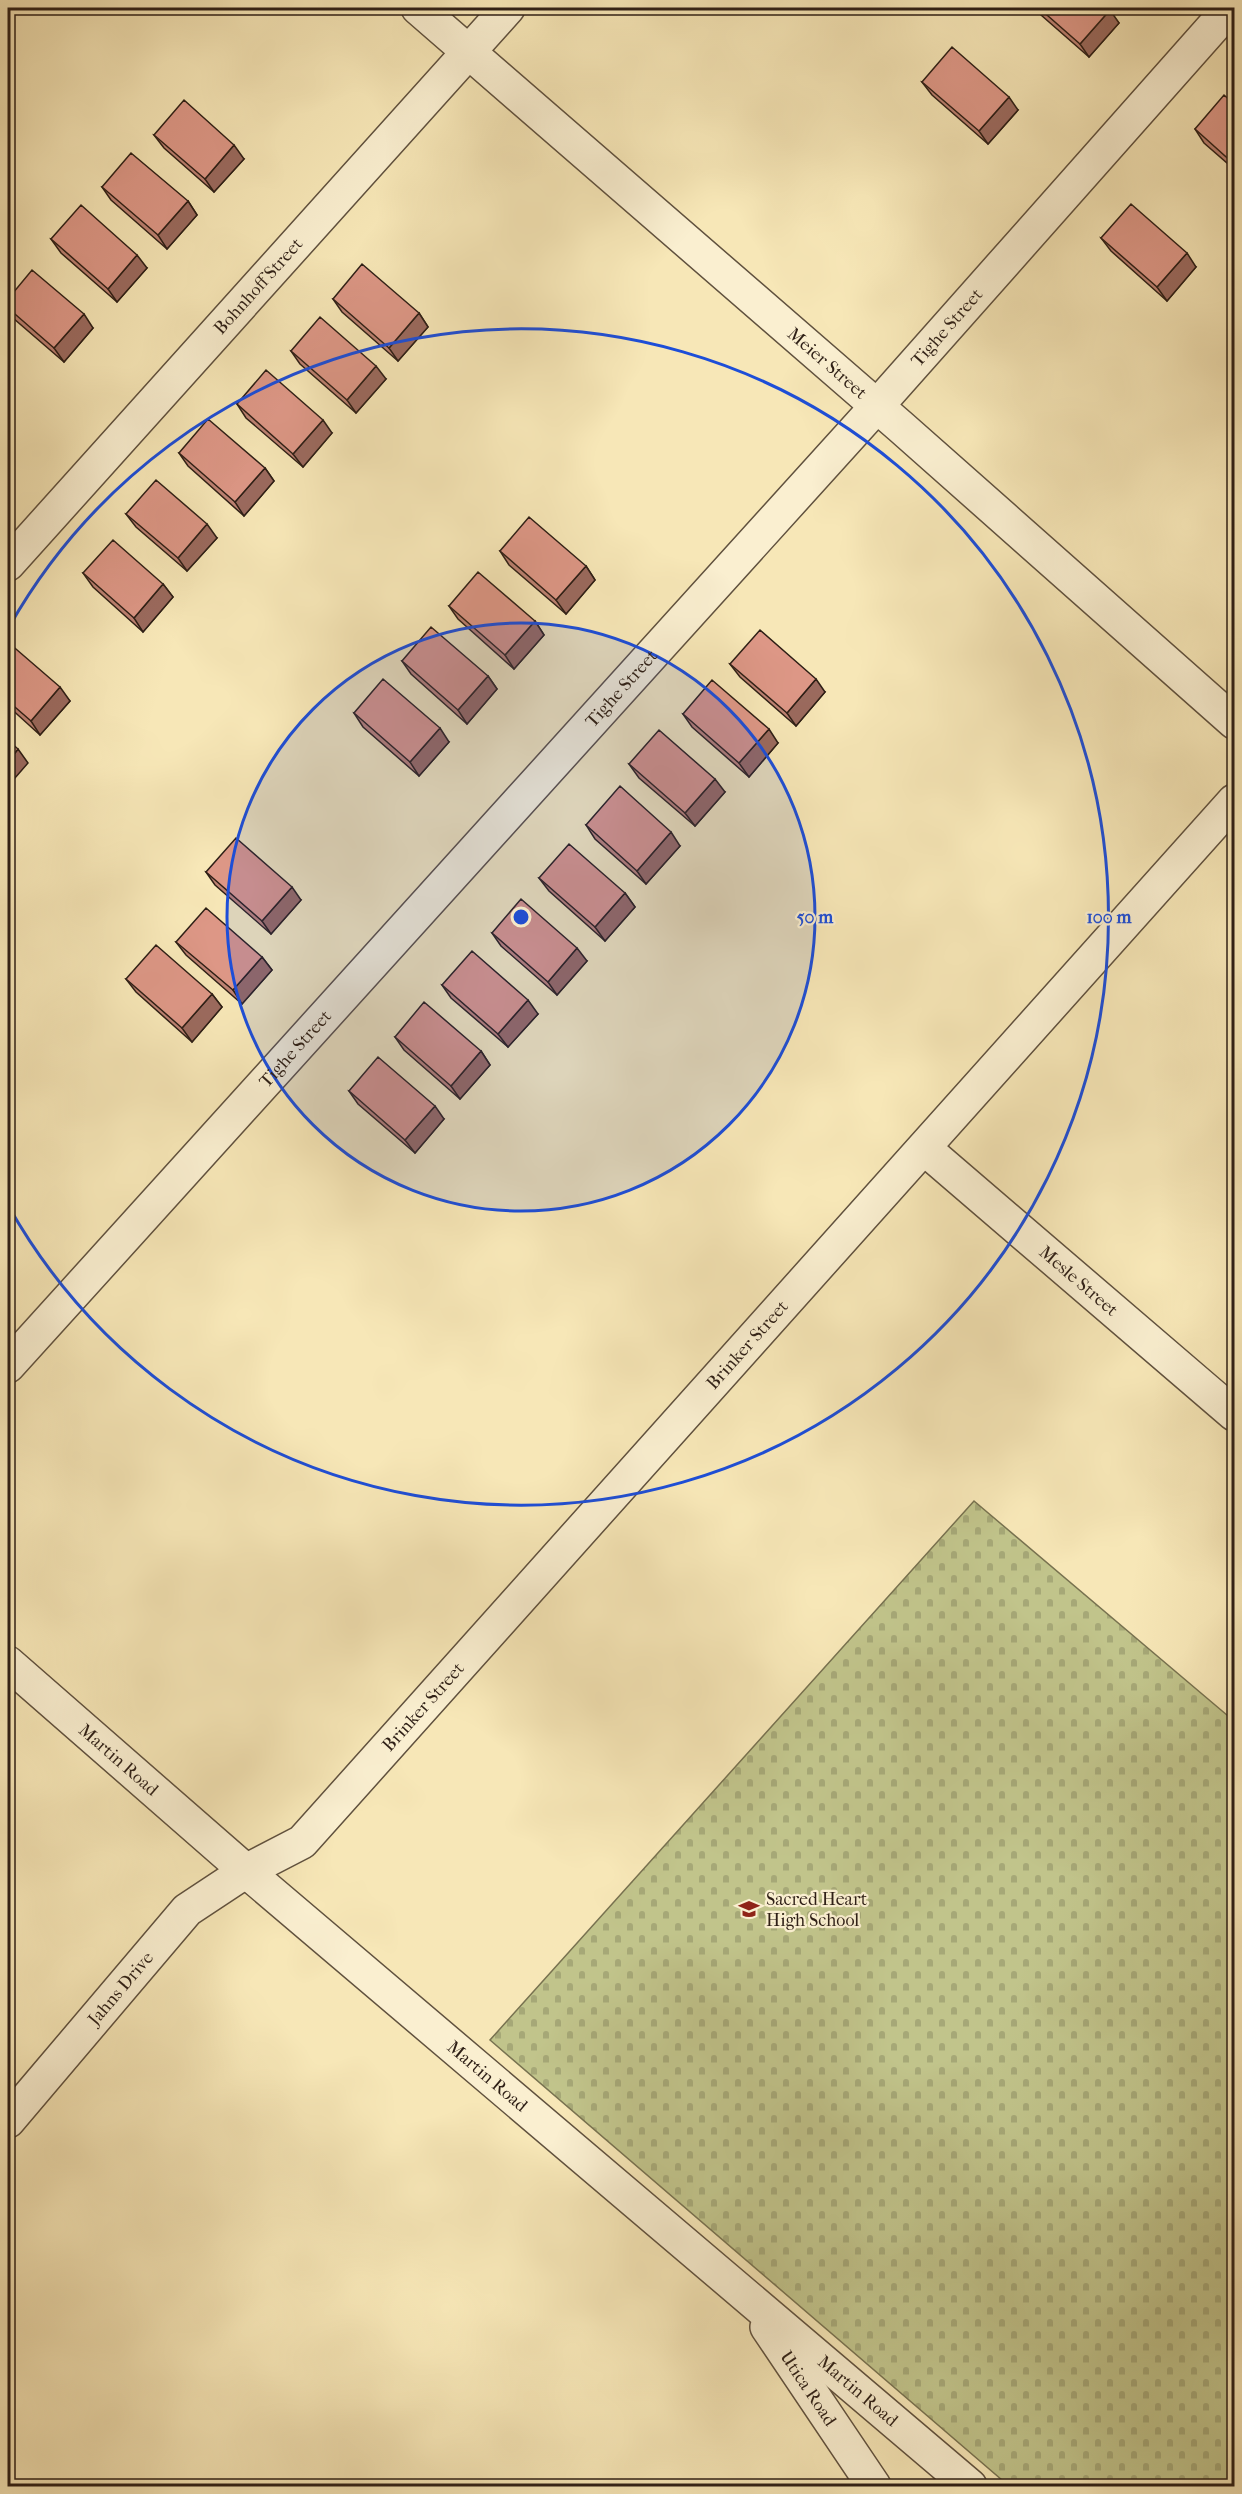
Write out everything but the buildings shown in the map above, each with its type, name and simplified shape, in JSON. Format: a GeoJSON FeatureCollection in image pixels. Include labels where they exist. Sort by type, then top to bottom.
{"type":"FeatureCollection","features":[{"type":"Feature","properties":{"kind":"street","name":"Meier Street"},"geometry":{"type":"LineString","coordinates":[[418,8],[877,406],[1234,722]]}},
{"type":"Feature","properties":{"kind":"street","name":"Bohnhoff Street"},"geometry":{"type":"LineString","coordinates":[[8,564],[508,8]]}},
{"type":"Feature","properties":{"kind":"street","name":"Tighe Street"},"geometry":{"type":"LineString","coordinates":[[8,1366],[877,406],[1230,8]]}},
{"type":"Feature","properties":{"kind":"street","name":"Brinker Street"},"geometry":{"type":"LineString","coordinates":[[246,1871],[302,1842],[1234,801]]}},
{"type":"Feature","properties":{"kind":"street","name":"Mesle Street"},"geometry":{"type":"LineString","coordinates":[[924,1148],[1234,1414]]}},
{"type":"Feature","properties":{"kind":"street","name":"Martin Road"},"geometry":{"type":"LineString","coordinates":[[8,1663],[246,1871],[970,2487]]}},
{"type":"Feature","properties":{"kind":"street","name":"Jahns Drive"},"geometry":{"type":"LineString","coordinates":[[8,2121],[187,1910],[246,1871]]}},
{"type":"Feature","properties":{"kind":"street","name":"Utica Road"},"geometry":{"type":"LineString","coordinates":[[742,2291],[874,2487]]}},
{"type":"Feature","properties":{"kind":"green space"},"geometry":{"type":"Polygon","coordinates":[[[974,1501],[1234,1721],[1234,2486],[1009,2486],[490,2040],[974,1501]]]}},
{"type":"Feature","properties":{"kind":"place","name":"Sacred Heart High School"},"geometry":{"type":"Point","coordinates":[749,1909]}}]}
